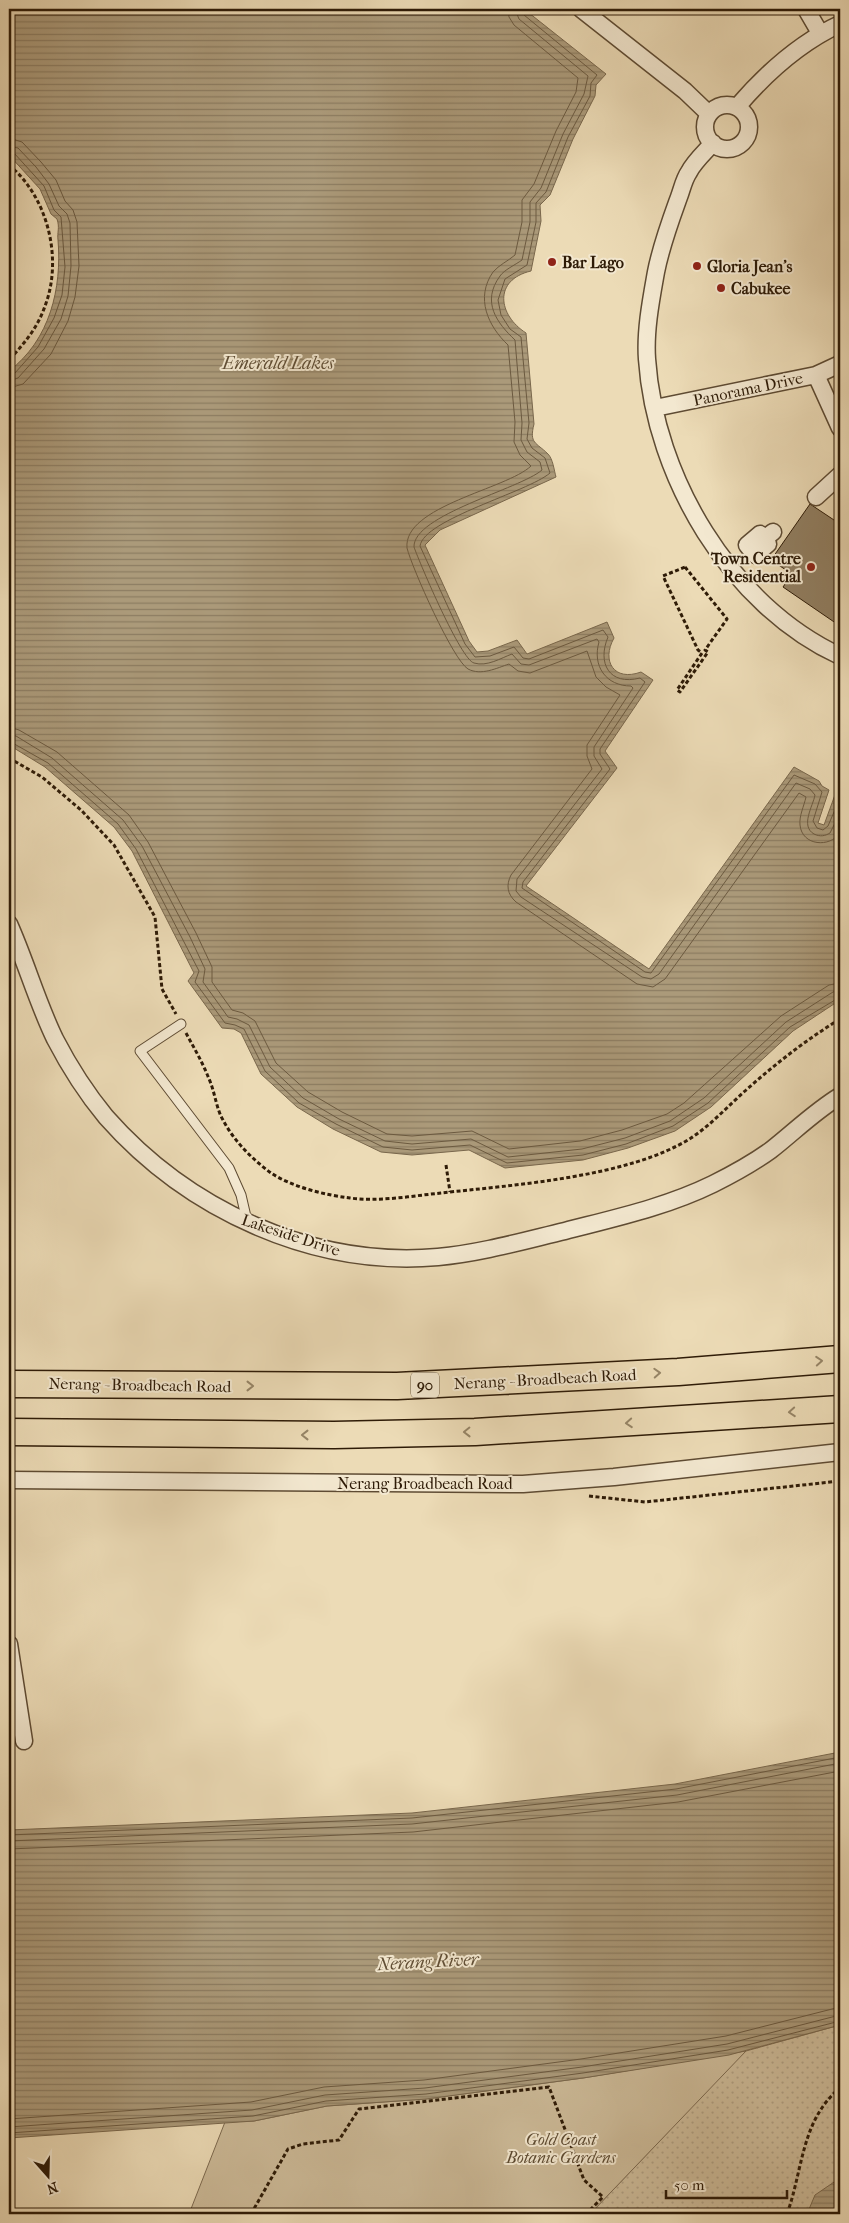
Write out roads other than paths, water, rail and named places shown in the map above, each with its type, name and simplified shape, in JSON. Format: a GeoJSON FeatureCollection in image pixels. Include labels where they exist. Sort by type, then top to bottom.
{"type":"FeatureCollection","features":[{"type":"Feature","properties":{"kind":"main road","name":"Nerang - Broadbeach Road"},"geometry":{"type":"LineString","coordinates":[[9,1384],[397,1386],[668,1372],[840,1359]]}},
{"type":"Feature","properties":{"kind":"main road"},"geometry":{"type":"LineString","coordinates":[[9,1432],[334,1435],[475,1432],[840,1409]]}},
{"type":"Feature","properties":{"kind":"street"},"geometry":{"type":"LineString","coordinates":[[581,9],[710,114]]}},
{"type":"Feature","properties":{"kind":"street"},"geometry":{"type":"LineString","coordinates":[[806,9],[820,33]]}},
{"type":"Feature","properties":{"kind":"street"},"geometry":{"type":"LineString","coordinates":[[736,107],[764,75],[820,33],[840,24]]}},
{"type":"Feature","properties":{"kind":"street"},"geometry":{"type":"LineString","coordinates":[[724,105],[736,107],[747,116],[749,123],[748,134],[744,141],[739,145],[726,148],[713,143],[706,129],[710,114],[724,105]]}},
{"type":"Feature","properties":{"kind":"street"},"geometry":{"type":"LineString","coordinates":[[713,143],[689,172],[662,243],[650,302],[647,358],[655,408],[666,452],[681,491],[709,541],[755,595],[791,626],[840,656]]}},
{"type":"Feature","properties":{"kind":"street","name":"Panorama Drive"},"geometry":{"type":"LineString","coordinates":[[655,408],[816,375],[840,364]]}},
{"type":"Feature","properties":{"kind":"street"},"geometry":{"type":"LineString","coordinates":[[816,375],[840,428]]}},
{"type":"Feature","properties":{"kind":"street"},"geometry":{"type":"LineString","coordinates":[[816,496],[840,475]]}},
{"type":"Feature","properties":{"kind":"street"},"geometry":{"type":"LineString","coordinates":[[731,567],[751,550],[755,555],[768,544],[768,536]]}},
{"type":"Feature","properties":{"kind":"street","name":"Lakeside Drive"},"geometry":{"type":"LineString","coordinates":[[9,924],[23,954],[55,1039],[81,1084],[106,1116],[162,1171],[202,1199],[247,1221],[311,1245],[345,1253],[436,1257],[496,1247],[604,1222],[688,1196],[768,1152],[840,1096]]}},
{"type":"Feature","properties":{"kind":"street","name":"Nerang Broadbeach Road"},"geometry":{"type":"LineString","coordinates":[[9,1480],[523,1484],[840,1452]]}},
{"type":"Feature","properties":{"kind":"street"},"geometry":{"type":"LineString","coordinates":[[9,1644],[24,1741]]}},
{"type":"Feature","properties":{"kind":"lane"},"geometry":{"type":"LineString","coordinates":[[181,1024],[140,1051],[230,1168],[241,1195],[247,1221]]}},
{"type":"Feature","properties":{"kind":"water","name":"Emerald Lakes"},"geometry":{"type":"Polygon","coordinates":[[[9,9],[524,9],[606,74],[596,85],[595,96],[573,139],[550,195],[540,205],[541,221],[531,271],[510,282],[505,290],[505,308],[517,326],[526,333],[534,424],[533,439],[550,456],[556,477],[440,530],[425,545],[469,641],[477,652],[488,651],[517,640],[527,654],[607,622],[614,638],[609,654],[612,667],[617,672],[624,674],[641,672],[653,680],[605,751],[617,768],[526,886],[649,969],[794,767],[819,781],[822,786],[829,790],[818,823],[824,825],[836,792],[840,793],[840,1000],[793,1031],[711,1107],[675,1131],[628,1148],[583,1160],[505,1168],[469,1150],[412,1155],[381,1152],[333,1129],[297,1107],[261,1074],[241,1033],[234,1029],[222,1028],[188,981],[194,973],[132,851],[114,827],[45,767],[9,745],[9,371],[35,344],[44,329],[55,294],[59,258],[57,219],[51,214],[40,189],[9,155],[9,9]]]}},
{"type":"Feature","properties":{"kind":"water","name":"Nerang River"},"geometry":{"type":"Polygon","coordinates":[[[840,1752],[840,2025],[729,2055],[583,2078],[426,2099],[327,2106],[254,2121],[9,2138],[9,1830],[412,1813],[675,1784],[840,1752]]]}},
{"type":"Feature","properties":{"kind":"water"},"geometry":{"type":"Polygon","coordinates":[[[840,2178],[840,2214],[807,2214],[815,2195],[840,2178]]]}},
{"type":"Feature","properties":{"kind":"place","name":"Bar Lago"},"geometry":{"type":"Point","coordinates":[552,262]}},
{"type":"Feature","properties":{"kind":"place","name":"Gloria Jean's"},"geometry":{"type":"Point","coordinates":[697,266]}},
{"type":"Feature","properties":{"kind":"place","name":"Cabukee"},"geometry":{"type":"Point","coordinates":[721,288]}},
{"type":"Feature","properties":{"kind":"place","name":"Town Centre Residential"},"geometry":{"type":"Point","coordinates":[811,567]}},
{"type":"Feature","properties":{"kind":"park label","name":"Gold Coast Botanic Gardens"},"geometry":{"type":"Point","coordinates":[561,2148]}}]}
